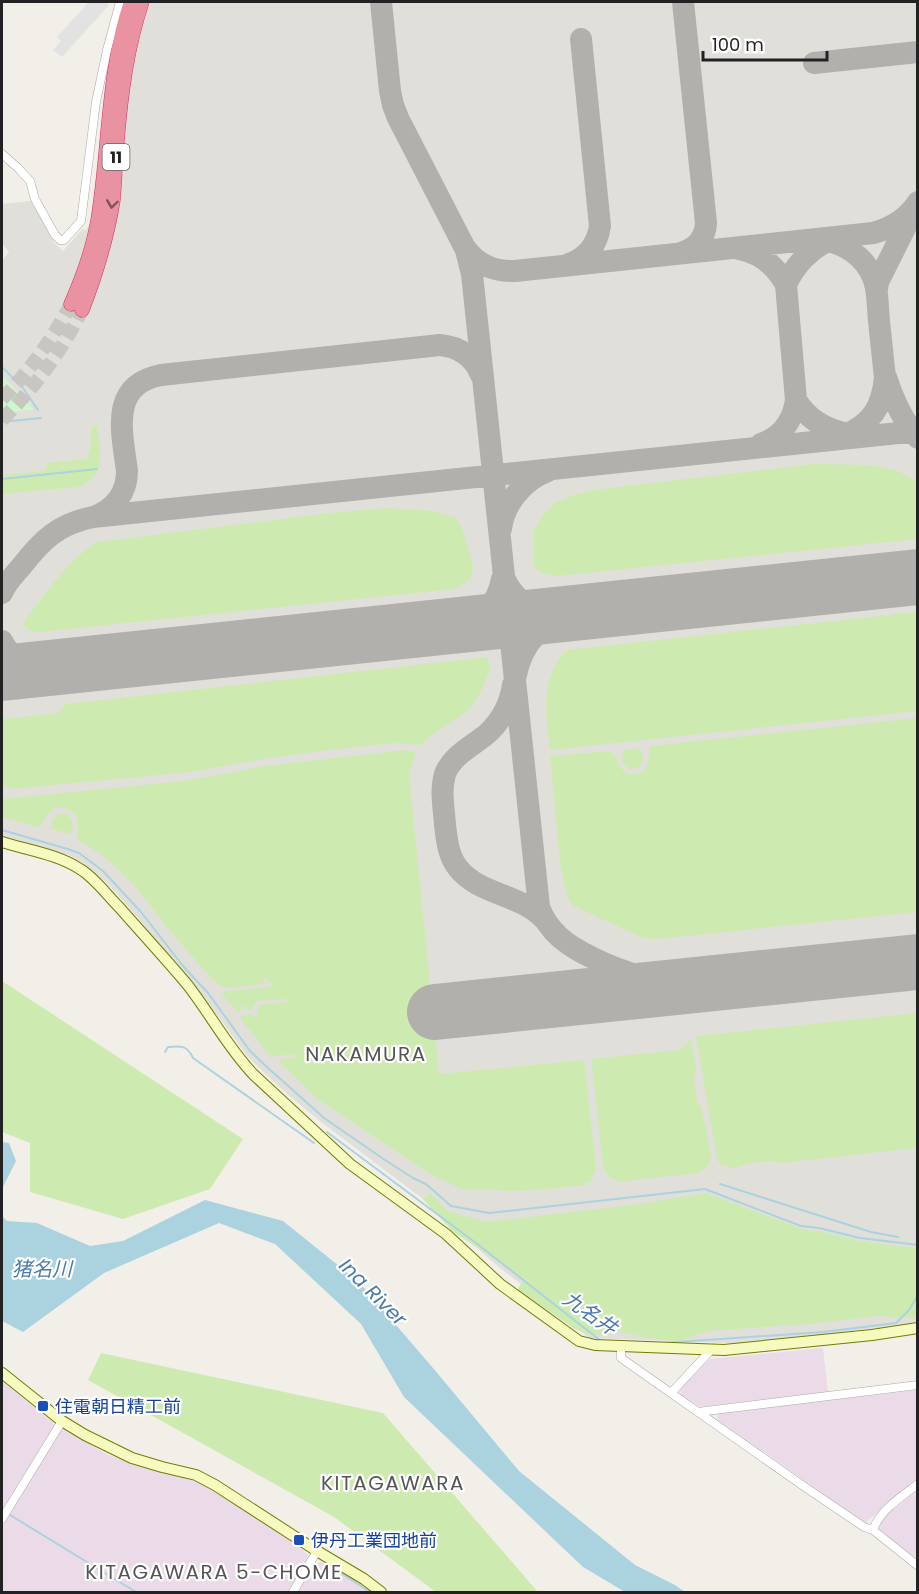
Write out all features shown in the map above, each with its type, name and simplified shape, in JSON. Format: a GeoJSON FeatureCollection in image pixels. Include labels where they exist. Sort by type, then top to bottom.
{"type":"FeatureCollection","features":[{"type":"Feature","properties":{"kind":"highway","name":"11"},"geometry":{"type":"LineString","coordinates":[[131,2],[115,62],[97,222],[77,307],[102,254],[109,225],[127,59],[142,2]]}},
{"type":"Feature","properties":{"kind":"street"},"geometry":{"type":"LineString","coordinates":[[2,154],[30,181],[35,199],[55,236],[64,240],[81,221],[96,102],[120,2]]}},
{"type":"Feature","properties":{"kind":"street"},"geometry":{"type":"LineString","coordinates":[[2,842],[65,860],[90,876],[186,983],[240,1061],[287,1106],[350,1164],[446,1234],[500,1284],[579,1341],[595,1345],[724,1350],[918,1328]]}},
{"type":"Feature","properties":{"kind":"street"},"geometry":{"type":"LineString","coordinates":[[621,1346],[621,1358],[820,1497],[864,1527],[873,1530],[918,1566]]}},
{"type":"Feature","properties":{"kind":"street"},"geometry":{"type":"LineString","coordinates":[[671,1393],[711,1350]]}},
{"type":"Feature","properties":{"kind":"street"},"geometry":{"type":"LineString","coordinates":[[2,1373],[62,1421],[85,1435],[132,1458],[196,1475],[215,1485],[364,1579],[381,1593]]}},
{"type":"Feature","properties":{"kind":"street"},"geometry":{"type":"LineString","coordinates":[[698,1412],[918,1385]]}},
{"type":"Feature","properties":{"kind":"street"},"geometry":{"type":"LineString","coordinates":[[2,1519],[62,1421]]}},
{"type":"Feature","properties":{"kind":"street"},"geometry":{"type":"LineString","coordinates":[[873,1530],[885,1510],[918,1484]]}},
{"type":"Feature","properties":{"kind":"street"},"geometry":{"type":"LineString","coordinates":[[293,1593],[317,1551]]}},
{"type":"Feature","properties":{"kind":"shaded area"},"geometry":{"type":"Polygon","coordinates":[[[89,2],[105,2],[109,5],[62,57],[53,50],[61,41],[57,37],[89,2]]]}},
{"type":"Feature","properties":{"kind":"shaded area"},"geometry":{"type":"Polygon","coordinates":[[[151,2],[917,2],[917,1323],[751,1344],[589,1338],[494,1263],[423,1199],[321,1122],[279,1087],[247,1056],[205,998],[158,945],[139,919],[108,884],[85,864],[69,855],[2,837],[2,413],[33,409],[2,376],[2,261],[9,252],[2,243],[2,204],[31,201],[53,242],[63,251],[82,229],[86,230],[124,172],[123,152],[129,91],[138,46],[151,2]]]}},
{"type":"Feature","properties":{"kind":"shaded area"},"geometry":{"type":"Polygon","coordinates":[[[823,1348],[828,1392],[701,1407],[681,1395],[680,1389],[710,1359],[823,1348]]]}},
{"type":"Feature","properties":{"kind":"shaded area"},"geometry":{"type":"Polygon","coordinates":[[[2,1381],[55,1424],[2,1513],[2,1381]]]}},
{"type":"Feature","properties":{"kind":"shaded area"},"geometry":{"type":"Polygon","coordinates":[[[917,1390],[917,1480],[865,1523],[717,1419],[718,1413],[917,1390]]]}},
{"type":"Feature","properties":{"kind":"shaded area"},"geometry":{"type":"Polygon","coordinates":[[[64,1429],[108,1455],[200,1483],[294,1540],[308,1558],[317,1563],[322,1562],[335,1566],[377,1592],[2,1592],[2,1527],[61,1430],[64,1429]]]}},
{"type":"Feature","properties":{"kind":"shaded area"},"geometry":{"type":"Polygon","coordinates":[[[917,1490],[917,1559],[877,1527],[889,1513],[917,1490]]]}},
{"type":"Feature","properties":{"kind":"green space"},"geometry":{"type":"Polygon","coordinates":[[[2,376],[33,409],[2,412],[2,376]]]}},
{"type":"Feature","properties":{"kind":"green space"},"geometry":{"type":"Polygon","coordinates":[[[97,425],[100,462],[94,477],[87,483],[77,487],[2,494],[2,475],[45,471],[47,463],[86,459],[90,451],[92,426],[97,425]]]}},
{"type":"Feature","properties":{"kind":"green space"},"geometry":{"type":"Polygon","coordinates":[[[812,464],[871,465],[898,471],[917,482],[917,539],[557,576],[541,573],[534,566],[534,531],[543,515],[553,504],[573,495],[593,490],[812,464]]]}},
{"type":"Feature","properties":{"kind":"green space"},"geometry":{"type":"Polygon","coordinates":[[[386,508],[435,511],[456,518],[463,531],[472,560],[473,571],[468,581],[454,589],[39,632],[30,631],[24,626],[26,619],[58,577],[86,549],[97,542],[386,508]]]}},
{"type":"Feature","properties":{"kind":"green space"},"geometry":{"type":"Polygon","coordinates":[[[917,612],[917,711],[550,750],[546,711],[548,685],[552,672],[567,650],[917,612]]]}},
{"type":"Feature","properties":{"kind":"green space"},"geometry":{"type":"Polygon","coordinates":[[[488,657],[490,668],[482,689],[469,710],[433,734],[421,745],[394,743],[268,758],[190,772],[12,789],[2,785],[2,719],[59,713],[66,704],[488,657]]]}},
{"type":"Feature","properties":{"kind":"green space"},"geometry":{"type":"Polygon","coordinates":[[[917,718],[917,912],[651,939],[639,936],[572,905],[567,896],[560,865],[550,756],[610,751],[623,770],[637,774],[647,766],[651,746],[917,718]]]}},
{"type":"Feature","properties":{"kind":"green space"},"geometry":{"type":"Polygon","coordinates":[[[639,748],[642,751],[643,761],[638,768],[629,769],[622,762],[623,750],[639,748]]]}},
{"type":"Feature","properties":{"kind":"green space"},"geometry":{"type":"Polygon","coordinates":[[[405,750],[416,752],[409,774],[439,1074],[584,1060],[596,1169],[590,1182],[585,1185],[536,1190],[466,1190],[430,1174],[319,1100],[279,1062],[280,1059],[295,1058],[294,1054],[269,1055],[241,1016],[251,1014],[254,1018],[257,1017],[259,1005],[287,1002],[287,999],[256,1001],[252,1010],[245,1009],[244,1005],[241,1006],[241,1011],[237,1012],[222,994],[223,992],[272,986],[272,983],[267,982],[264,978],[262,984],[227,988],[212,979],[120,871],[101,854],[77,838],[78,821],[72,812],[65,808],[56,808],[37,827],[2,817],[2,799],[184,781],[266,766],[405,750]]]}},
{"type":"Feature","properties":{"kind":"green space"},"geometry":{"type":"Polygon","coordinates":[[[60,813],[68,815],[72,820],[73,827],[70,834],[51,829],[51,821],[60,813]]]}},
{"type":"Feature","properties":{"kind":"green space"},"geometry":{"type":"Polygon","coordinates":[[[2,981],[243,1139],[210,1189],[123,1219],[30,1192],[30,1143],[2,1132],[2,981]]]}},
{"type":"Feature","properties":{"kind":"green space"},"geometry":{"type":"Polygon","coordinates":[[[917,1013],[917,1148],[780,1163],[772,1161],[749,1163],[733,1169],[720,1164],[717,1159],[696,1036],[917,1013]]]}},
{"type":"Feature","properties":{"kind":"green space"},"geometry":{"type":"Polygon","coordinates":[[[690,1037],[696,1068],[694,1079],[697,1101],[702,1109],[711,1155],[708,1166],[699,1173],[617,1182],[607,1175],[603,1165],[591,1059],[679,1050],[687,1045],[690,1037]]]}},
{"type":"Feature","properties":{"kind":"green space"},"geometry":{"type":"Polygon","coordinates":[[[430,1193],[448,1211],[487,1222],[639,1204],[706,1193],[805,1230],[820,1231],[859,1241],[917,1248],[917,1318],[877,1316],[809,1324],[708,1331],[679,1341],[648,1338],[614,1330],[601,1335],[587,1334],[575,1329],[517,1290],[524,1279],[452,1231],[423,1199],[430,1193]]]}},
{"type":"Feature","properties":{"kind":"green space"},"geometry":{"type":"Polygon","coordinates":[[[101,1353],[383,1413],[538,1592],[436,1592],[334,1517],[88,1380],[101,1353]]]}},
{"type":"Feature","properties":{"kind":"water"},"geometry":{"type":"Polygon","coordinates":[[[2,1142],[9,1143],[16,1161],[2,1189],[2,1142]]]}},
{"type":"Feature","properties":{"kind":"water","name":"猪名川"},"geometry":{"type":"Polygon","coordinates":[[[205,1200],[283,1221],[359,1282],[519,1471],[635,1565],[685,1592],[625,1592],[583,1567],[404,1397],[361,1324],[275,1244],[219,1223],[104,1273],[23,1332],[2,1321],[2,1216],[7,1221],[37,1223],[90,1246],[123,1241],[205,1200]]]}},
{"type":"Feature","properties":{"kind":"waterway"},"geometry":{"type":"LineString","coordinates":[[2,367],[23,388],[38,410]]}},
{"type":"Feature","properties":{"kind":"waterway"},"geometry":{"type":"LineString","coordinates":[[2,422],[41,418]]}},
{"type":"Feature","properties":{"kind":"waterway"},"geometry":{"type":"LineString","coordinates":[[2,479],[97,469]]}},
{"type":"Feature","properties":{"kind":"waterway"},"geometry":{"type":"LineString","coordinates":[[2,830],[79,853],[103,871],[141,912],[183,966],[208,993],[250,1051],[324,1118],[385,1160],[426,1184],[451,1206],[489,1213],[705,1189],[801,1226],[860,1238],[918,1245]]}},
{"type":"Feature","properties":{"kind":"waterway","name":"九名井"},"geometry":{"type":"LineString","coordinates":[[165,1052],[168,1047],[186,1049],[193,1058],[314,1143]]}},
{"type":"Feature","properties":{"kind":"waterway","name":"九名井"},"geometry":{"type":"LineString","coordinates":[[327,1132],[476,1243],[601,1341]]}},
{"type":"Feature","properties":{"kind":"waterway"},"geometry":{"type":"LineString","coordinates":[[720,1184],[871,1232],[898,1237]]}},
{"type":"Feature","properties":{"kind":"waterway","name":"九名井"},"geometry":{"type":"LineString","coordinates":[[662,1343],[823,1332],[896,1323],[909,1310],[918,1295]]}},
{"type":"Feature","properties":{"kind":"waterway"},"geometry":{"type":"LineString","coordinates":[[10,1515],[136,1592]]}},
{"type":"Feature","properties":{"kind":"waterway"},"geometry":{"type":"LineString","coordinates":[[333,1568],[370,1592]]}},
{"type":"Feature","properties":{"kind":"taxiway"},"geometry":{"type":"LineString","coordinates":[[381,2],[393,105],[466,250],[472,274],[539,907],[548,924],[560,937],[574,948],[606,964],[651,979],[682,983],[714,983]]}},
{"type":"Feature","properties":{"kind":"taxiway"},"geometry":{"type":"LineString","coordinates":[[681,253],[699,242],[704,234],[706,223],[683,2]]}},
{"type":"Feature","properties":{"kind":"taxiway"},"geometry":{"type":"LineString","coordinates":[[569,264],[590,250],[600,226],[581,39]]}},
{"type":"Feature","properties":{"kind":"taxiway"},"geometry":{"type":"LineString","coordinates":[[814,63],[918,52]]}},
{"type":"Feature","properties":{"kind":"taxiway"},"geometry":{"type":"LineString","coordinates":[[464,246],[474,258],[486,266],[515,271],[873,233],[898,222],[918,202]]}},
{"type":"Feature","properties":{"kind":"taxiway"},"geometry":{"type":"LineString","coordinates":[[877,290],[878,282],[912,214]]}},
{"type":"Feature","properties":{"kind":"taxiway"},"geometry":{"type":"LineString","coordinates":[[824,240],[842,246],[858,256],[869,270],[877,296],[884,388],[874,413],[862,425],[845,435]]}},
{"type":"Feature","properties":{"kind":"taxiway"},"geometry":{"type":"LineString","coordinates":[[786,285],[804,258],[830,240]]}},
{"type":"Feature","properties":{"kind":"taxiway"},"geometry":{"type":"LineString","coordinates":[[739,249],[767,261],[786,285],[796,400],[792,415],[785,427],[780,433],[761,444]]}},
{"type":"Feature","properties":{"kind":"taxiway"},"geometry":{"type":"LineString","coordinates":[[94,517],[108,510],[118,499],[125,486],[127,471],[123,441],[123,412],[126,399],[144,380],[161,375],[440,345],[454,348],[465,354],[481,375]]}},
{"type":"Feature","properties":{"kind":"taxiway"},"geometry":{"type":"LineString","coordinates":[[886,377],[899,409],[918,438]]}},
{"type":"Feature","properties":{"kind":"taxiway"},"geometry":{"type":"LineString","coordinates":[[796,400],[806,413],[819,423],[848,434]]}},
{"type":"Feature","properties":{"kind":"taxiway"},"geometry":{"type":"LineString","coordinates":[[2,593],[8,582],[29,557],[52,534],[70,524],[93,517],[918,431]]}},
{"type":"Feature","properties":{"kind":"taxiway"},"geometry":{"type":"LineString","coordinates":[[501,529],[506,510],[523,486],[548,471]]}},
{"type":"Feature","properties":{"kind":"taxiway"},"geometry":{"type":"LineString","coordinates":[[504,577],[513,592],[526,604],[542,611],[559,614]]}},
{"type":"Feature","properties":{"kind":"taxiway"},"geometry":{"type":"LineString","coordinates":[[457,624],[474,619],[487,609],[496,596],[502,579]]}},
{"type":"Feature","properties":{"kind":"taxiway"},"geometry":{"type":"LineString","coordinates":[[516,675],[523,653],[536,634],[554,621],[575,612]]}},
{"type":"Feature","properties":{"kind":"taxiway"},"geometry":{"type":"LineString","coordinates":[[2,641],[6,648],[22,662],[52,668]]}},
{"type":"Feature","properties":{"kind":"taxiway"},"geometry":{"type":"LineString","coordinates":[[513,685],[507,705],[497,723],[448,767],[443,793],[446,836],[452,858],[467,877],[477,884],[524,904],[544,919]]}},
{"type":"Feature","properties":{"kind":"runway"},"geometry":{"type":"LineString","coordinates":[[2,673],[918,577]]}},
{"type":"Feature","properties":{"kind":"runway"},"geometry":{"type":"LineString","coordinates":[[435,1012],[918,962]]}},
{"type":"Feature","properties":{"kind":"tunnel"},"geometry":{"type":"LineString","coordinates":[[2,399],[40,354],[71,304]]}},
{"type":"Feature","properties":{"kind":"tunnel"},"geometry":{"type":"LineString","coordinates":[[2,420],[46,368],[65,341],[82,310]]}},
{"type":"Feature","properties":{"kind":"place","name":"住電朝日精工前"},"geometry":{"type":"Point","coordinates":[43,1406]}},
{"type":"Feature","properties":{"kind":"place","name":"伊丹工業団地前"},"geometry":{"type":"Point","coordinates":[299,1540]}},
{"type":"Feature","properties":{"kind":"district","name":"NAKAMURA"},"geometry":{"type":"Point","coordinates":[366,1054]}},
{"type":"Feature","properties":{"kind":"district","name":"KITAGAWARA"},"geometry":{"type":"Point","coordinates":[393,1483]}},
{"type":"Feature","properties":{"kind":"district","name":"KITAGAWARA 5-CHOME"},"geometry":{"type":"Point","coordinates":[214,1572]}},
{"type":"Feature","properties":{"kind":"water label","name":"Ina River"},"geometry":{"type":"Point","coordinates":[373,1292]}}]}
